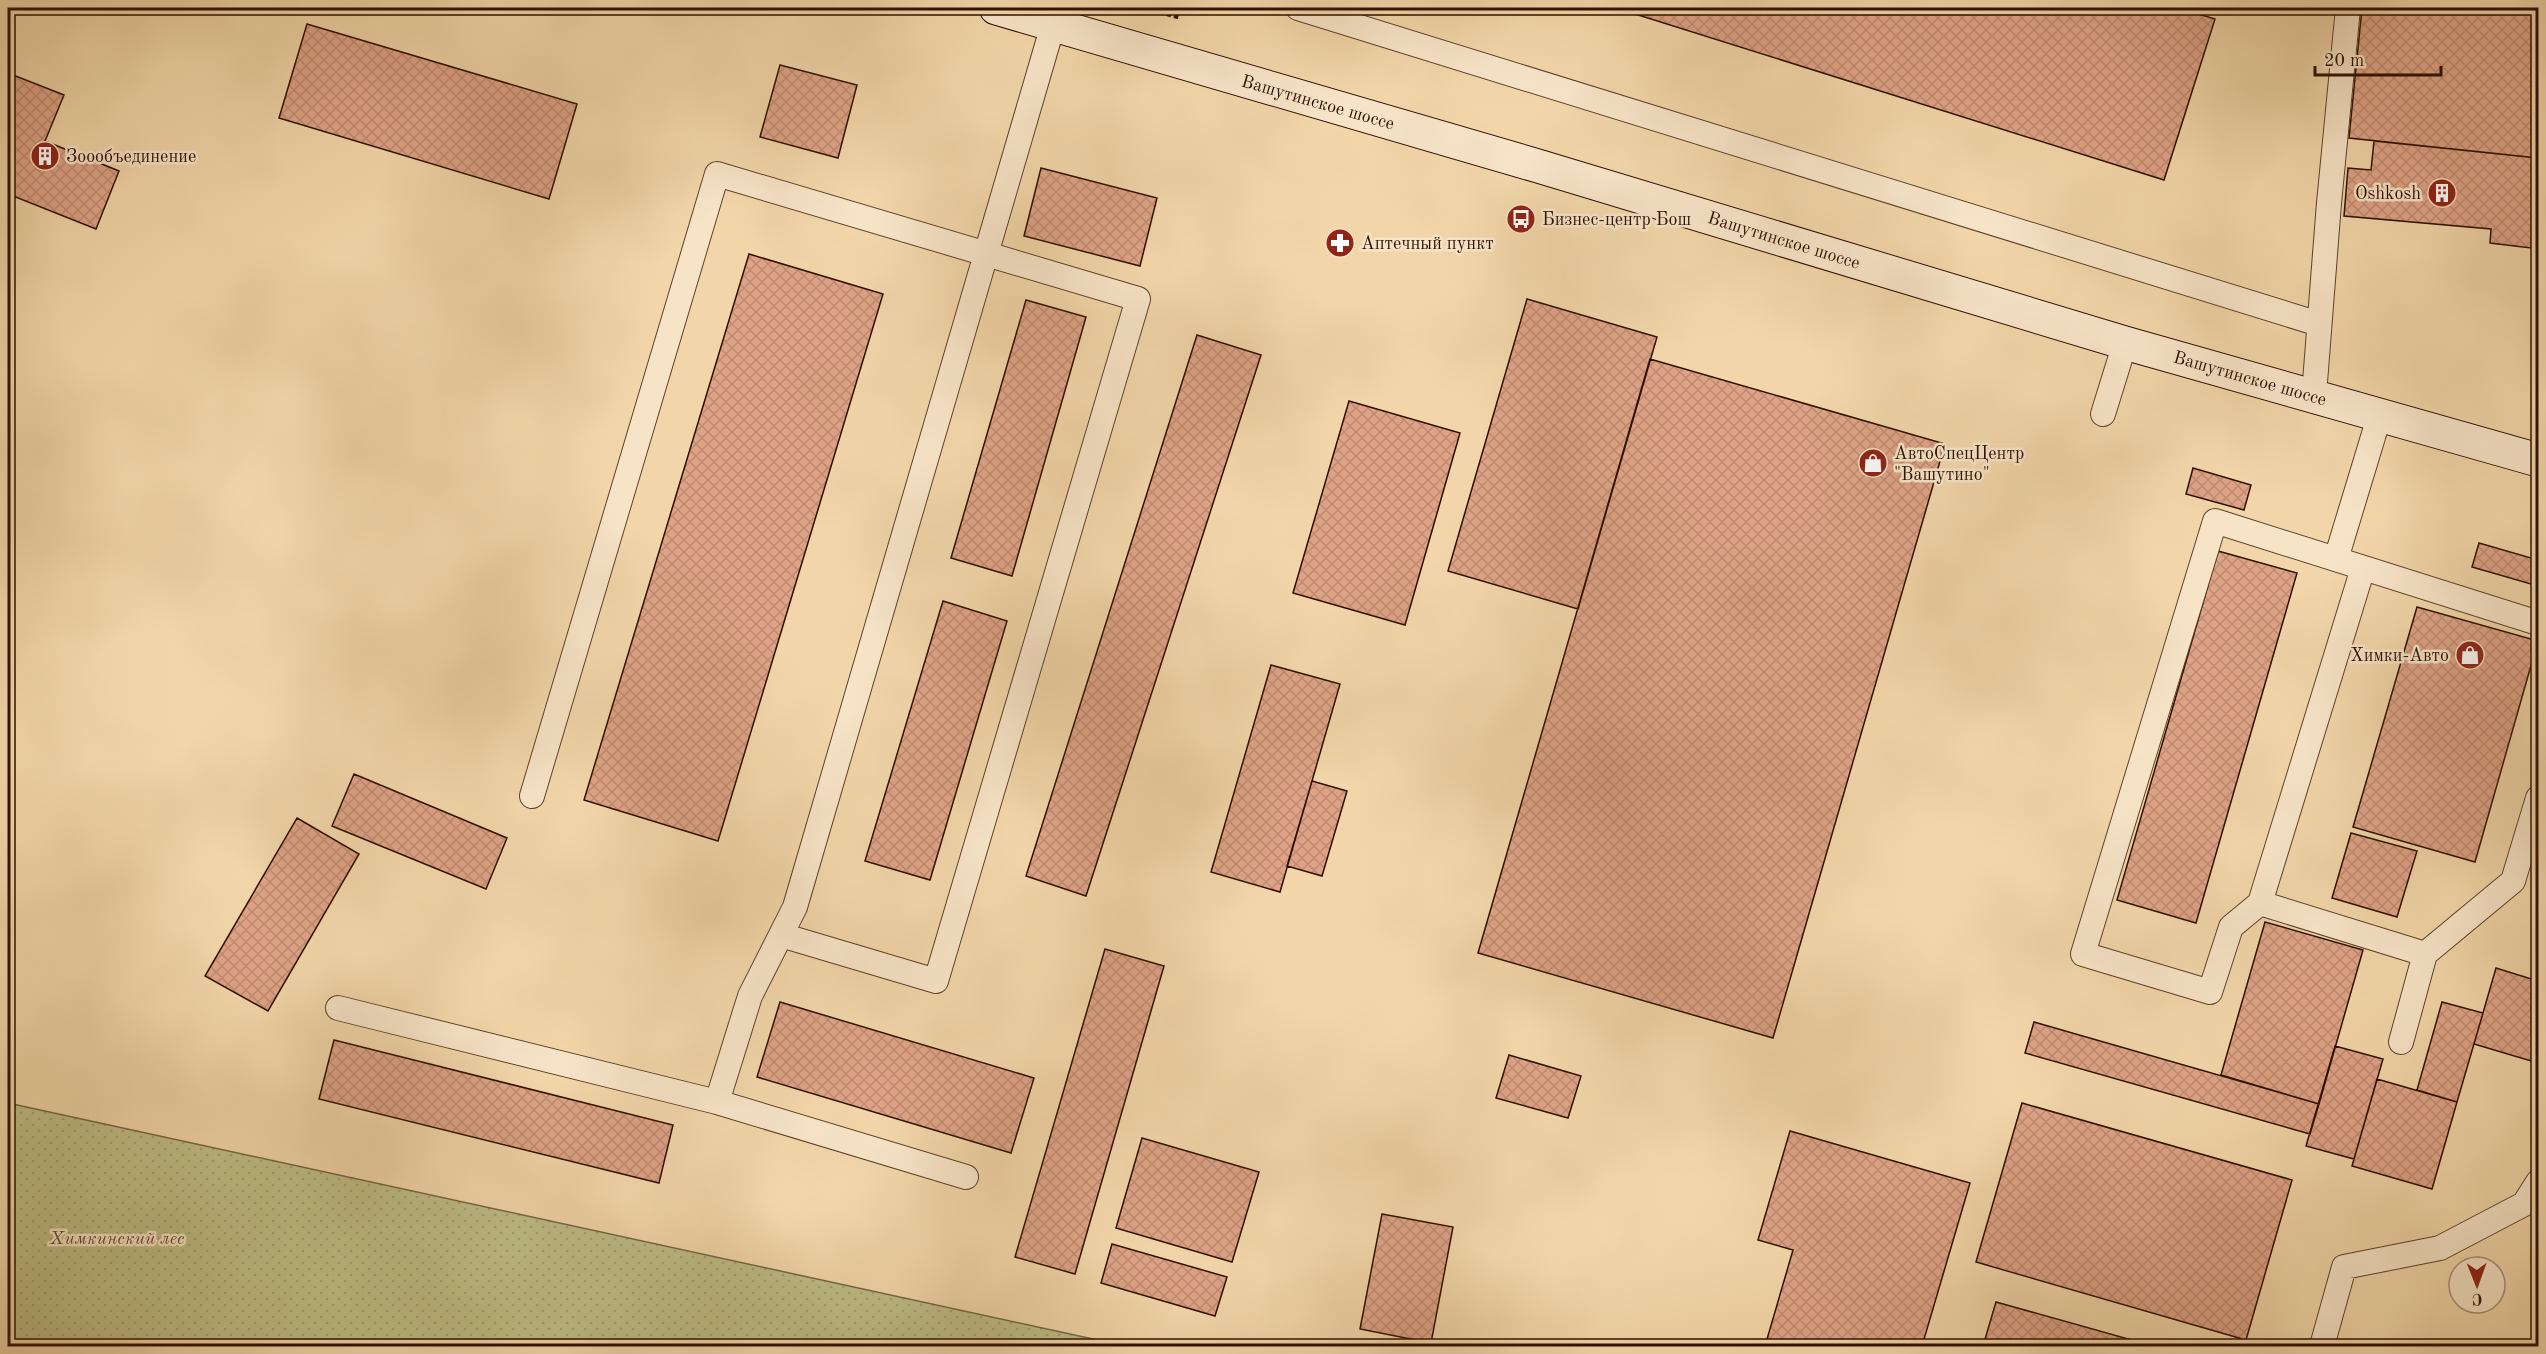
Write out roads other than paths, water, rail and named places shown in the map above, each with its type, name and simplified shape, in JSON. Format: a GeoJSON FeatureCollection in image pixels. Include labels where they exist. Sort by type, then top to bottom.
{"type":"FeatureCollection","features":[{"type":"Feature","properties":{"kind":"street","name":"Вашутинское шоссе"},"geometry":{"type":"LineString","coordinates":[[996,8],[1538,166],[2126,343],[2538,460]]}},
{"type":"Feature","properties":{"kind":"lane"},"geometry":{"type":"LineString","coordinates":[[1298,8],[2319,324]]}},
{"type":"Feature","properties":{"kind":"lane"},"geometry":{"type":"LineString","coordinates":[[2314,395],[2349,8]]}},
{"type":"Feature","properties":{"kind":"lane"},"geometry":{"type":"LineString","coordinates":[[717,1102],[750,996],[795,907],[1053,25]]}},
{"type":"Feature","properties":{"kind":"lane"},"geometry":{"type":"LineString","coordinates":[[532,796],[717,174],[1138,299],[936,981],[781,935]]}},
{"type":"Feature","properties":{"kind":"lane"},"geometry":{"type":"LineString","coordinates":[[2103,414],[2126,343]]}},
{"type":"Feature","properties":{"kind":"lane"},"geometry":{"type":"LineString","coordinates":[[2336,559],[2380,414]]}},
{"type":"Feature","properties":{"kind":"lane"},"geometry":{"type":"LineString","coordinates":[[2363,568],[2260,903],[2231,927],[2210,992],[2083,954],[2215,521],[2538,623]]}},
{"type":"Feature","properties":{"kind":"lane"},"geometry":{"type":"LineString","coordinates":[[2401,1042],[2425,954],[2513,881],[2538,798]]}},
{"type":"Feature","properties":{"kind":"lane"},"geometry":{"type":"LineString","coordinates":[[2260,903],[2425,954]]}},
{"type":"Feature","properties":{"kind":"lane"},"geometry":{"type":"LineString","coordinates":[[338,1008],[717,1102],[966,1177]]}},
{"type":"Feature","properties":{"kind":"lane"},"geometry":{"type":"LineString","coordinates":[[2322,1347],[2344,1267],[2440,1248],[2524,1204],[2538,1182]]}},
{"type":"Feature","properties":{"kind":"place","name":"Зоообъединение"},"geometry":{"type":"Point","coordinates":[45,156]}},
{"type":"Feature","properties":{"kind":"place","name":"Oshkosh"},"geometry":{"type":"Point","coordinates":[2442,193]}},
{"type":"Feature","properties":{"kind":"place","name":"Бизнес-центр Бош"},"geometry":{"type":"Point","coordinates":[1521,219]}},
{"type":"Feature","properties":{"kind":"place","name":"Аптечный пункт"},"geometry":{"type":"Point","coordinates":[1340,243]}},
{"type":"Feature","properties":{"kind":"place","name":"АвтоСпецЦентр \"Вашутино\""},"geometry":{"type":"Point","coordinates":[1873,463]}},
{"type":"Feature","properties":{"kind":"place","name":"Химки-Авто"},"geometry":{"type":"Point","coordinates":[2470,655]}},
{"type":"Feature","properties":{"kind":"park label","name":"Химкинский лес"},"geometry":{"type":"Point","coordinates":[117,1238]}}]}
